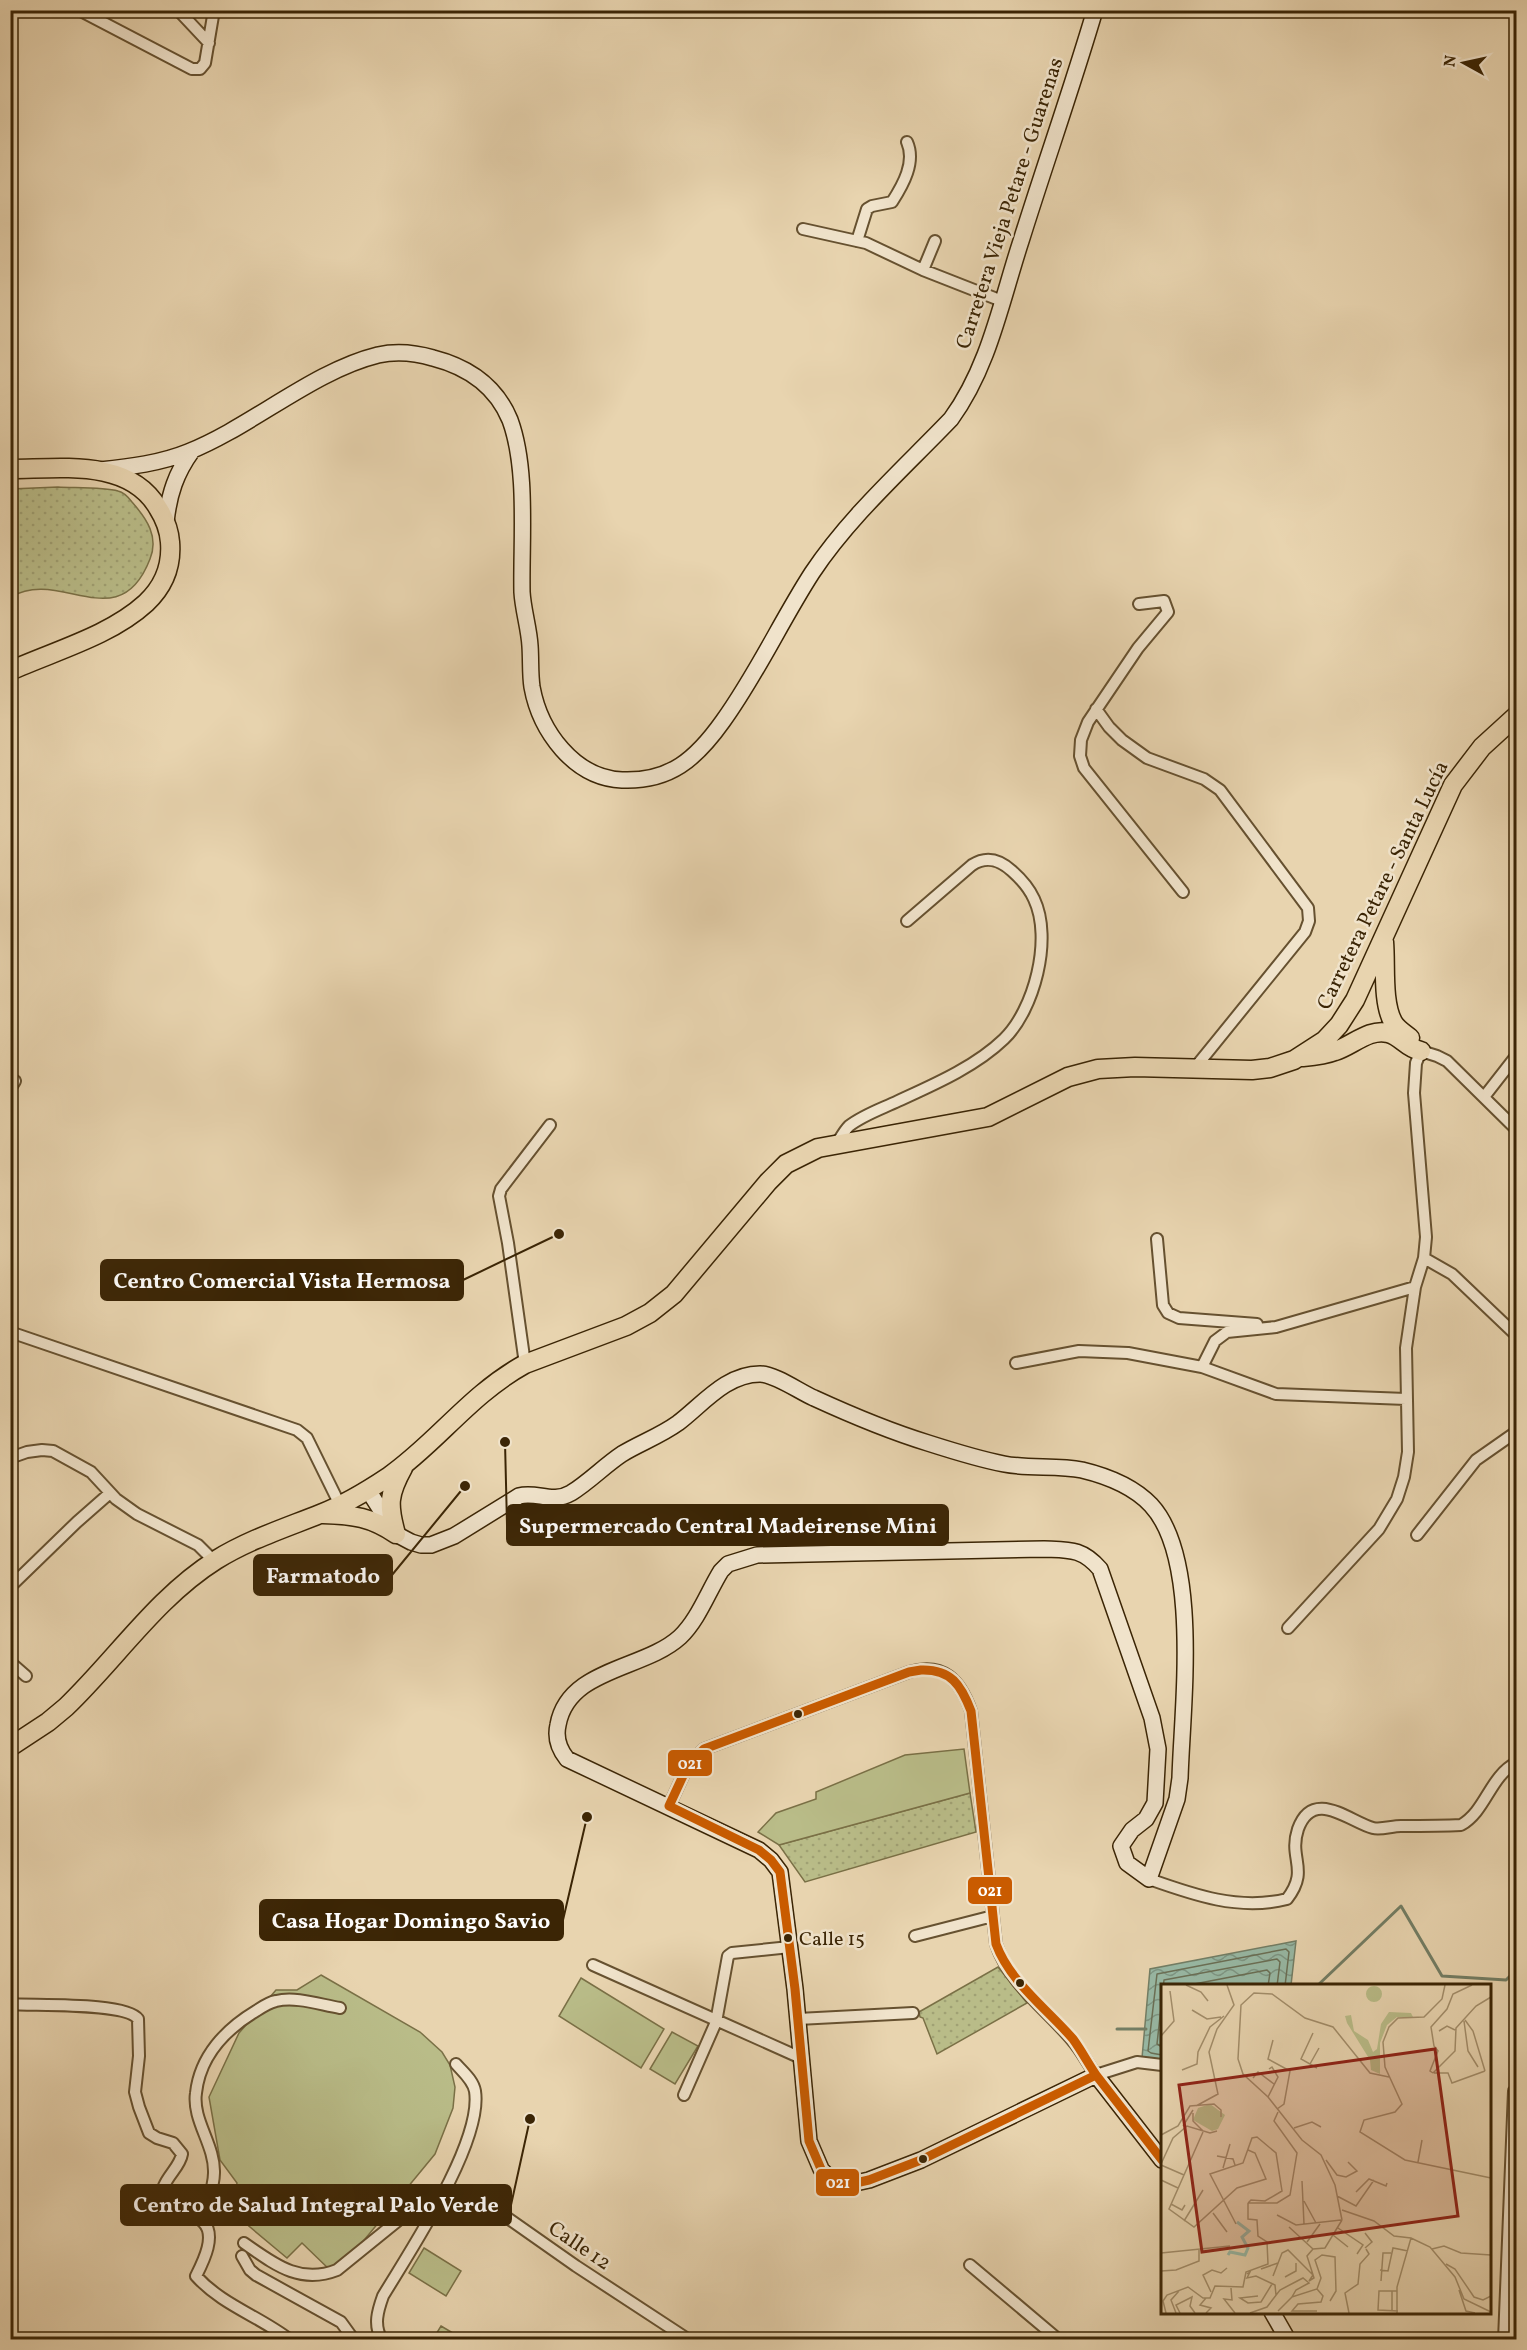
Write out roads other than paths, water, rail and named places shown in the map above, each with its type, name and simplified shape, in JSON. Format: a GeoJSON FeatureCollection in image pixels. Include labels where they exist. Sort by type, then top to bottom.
{"type":"FeatureCollection","features":[{"type":"Feature","properties":{"kind":"main road"},"geometry":{"type":"LineString","coordinates":[[10,469],[99,470],[124,478],[140,486],[151,497],[166,522],[170,540],[169,564],[161,585],[146,603],[106,630],[10,671]]}},
{"type":"Feature","properties":{"kind":"main road","name":"Carretera Petare - Santa Lucía"},"geometry":{"type":"LineString","coordinates":[[405,1465],[476,1397],[525,1364],[626,1326],[650,1313],[674,1294],[768,1182],[786,1164],[818,1148],[988,1117],[1068,1077],[1098,1069],[1270,1068],[1298,1058],[1325,1040],[1339,1025],[1355,1000],[1384,941],[1453,785],[1482,747],[1516,716]]}},
{"type":"Feature","properties":{"kind":"main road"},"geometry":{"type":"LineString","coordinates":[[1384,941],[1386,992],[1392,1020],[1398,1029],[1416,1043],[1421,1051]]}},
{"type":"Feature","properties":{"kind":"main road"},"geometry":{"type":"LineString","coordinates":[[1298,1058],[1321,1056],[1338,1051],[1379,1032],[1397,1037],[1411,1049],[1421,1051]]}},
{"type":"Feature","properties":{"kind":"main road"},"geometry":{"type":"LineString","coordinates":[[10,1747],[66,1707],[171,1596],[214,1561],[284,1528],[340,1506],[405,1465]]}},
{"type":"Feature","properties":{"kind":"main road"},"geometry":{"type":"LineString","coordinates":[[396,1534],[389,1503],[393,1487],[405,1465]]}},
{"type":"Feature","properties":{"kind":"main road"},"geometry":{"type":"LineString","coordinates":[[322,1514],[374,1520],[396,1534]]}},
{"type":"Feature","properties":{"kind":"street"},"geometry":{"type":"LineString","coordinates":[[79,10],[192,69],[200,69],[205,63],[214,10]]}},
{"type":"Feature","properties":{"kind":"street"},"geometry":{"type":"LineString","coordinates":[[178,10],[209,43]]}},
{"type":"Feature","properties":{"kind":"street","name":"Carretera Vieja Petare - Guarenas"},"geometry":{"type":"LineString","coordinates":[[99,470],[155,462],[192,451],[340,369],[380,354],[428,356],[446,361],[477,377],[491,388],[501,402],[516,441],[521,480],[522,597],[530,644],[533,688],[547,729],[573,760],[600,776],[615,780],[650,779],[677,769],[687,763],[711,737],[749,682],[811,575],[830,549],[870,502],[951,419],[993,336],[1095,10]]}},
{"type":"Feature","properties":{"kind":"street"},"geometry":{"type":"LineString","coordinates":[[857,242],[867,210],[872,206],[892,202],[898,192],[909,170],[910,150],[907,142]]}},
{"type":"Feature","properties":{"kind":"street"},"geometry":{"type":"LineString","coordinates":[[803,229],[866,243],[923,270],[1002,302]]}},
{"type":"Feature","properties":{"kind":"street"},"geometry":{"type":"LineString","coordinates":[[923,270],[935,241]]}},
{"type":"Feature","properties":{"kind":"street"},"geometry":{"type":"LineString","coordinates":[[166,522],[168,500],[173,485],[192,451]]}},
{"type":"Feature","properties":{"kind":"street"},"geometry":{"type":"LineString","coordinates":[[1139,604],[1164,601],[1168,612],[1138,648],[1088,722],[1081,740],[1080,756],[1084,768],[1183,892]]}},
{"type":"Feature","properties":{"kind":"street"},"geometry":{"type":"LineString","coordinates":[[1096,709],[1122,740],[1147,758],[1204,779],[1220,790],[1308,908],[1309,921],[1305,932],[1194,1069]]}},
{"type":"Feature","properties":{"kind":"street"},"geometry":{"type":"LineString","coordinates":[[836,1145],[847,1128],[861,1118],[942,1079],[1003,1040],[1018,1023],[1031,993],[1041,960],[1041,923],[1035,901],[1023,881],[1008,867],[995,860],[981,859],[907,921]]}},
{"type":"Feature","properties":{"kind":"street"},"geometry":{"type":"LineString","coordinates":[[1288,1628],[1378,1529],[1397,1499],[1404,1477],[1408,1452],[1406,1348],[1415,1287],[1424,1258],[1426,1237],[1414,1092],[1416,1063],[1421,1051],[1447,1061],[1516,1129]]}},
{"type":"Feature","properties":{"kind":"street"},"geometry":{"type":"LineString","coordinates":[[1484,1097],[1516,1056]]}},
{"type":"Feature","properties":{"kind":"street"},"geometry":{"type":"LineString","coordinates":[[525,1364],[499,1196],[501,1189],[550,1125]]}},
{"type":"Feature","properties":{"kind":"street"},"geometry":{"type":"LineString","coordinates":[[1157,1239],[1163,1305],[1168,1313],[1179,1318],[1281,1326]]}},
{"type":"Feature","properties":{"kind":"street"},"geometry":{"type":"LineString","coordinates":[[1424,1258],[1452,1274],[1516,1335]]}},
{"type":"Feature","properties":{"kind":"street"},"geometry":{"type":"LineString","coordinates":[[1202,1367],[1215,1341],[1227,1332],[1281,1326],[1415,1287]]}},
{"type":"Feature","properties":{"kind":"street"},"geometry":{"type":"LineString","coordinates":[[10,1332],[297,1430],[307,1438],[340,1506]]}},
{"type":"Feature","properties":{"kind":"street"},"geometry":{"type":"LineString","coordinates":[[1016,1363],[1079,1351],[1128,1353],[1202,1367],[1276,1394],[1406,1400]]}},
{"type":"Feature","properties":{"kind":"street"},"geometry":{"type":"LineString","coordinates":[[368,1490],[396,1534],[411,1542],[430,1545],[454,1536],[519,1496],[528,1494],[549,1499],[569,1494],[622,1454],[678,1423],[726,1383],[762,1374],[866,1421],[927,1443],[1005,1464],[1081,1470],[1114,1480],[1141,1496],[1153,1507],[1162,1522],[1173,1548],[1182,1582],[1186,1618],[1180,1778],[1177,1799],[1149,1879]]}},
{"type":"Feature","properties":{"kind":"street"},"geometry":{"type":"LineString","coordinates":[[1417,1535],[1476,1460],[1516,1432]]}},
{"type":"Feature","properties":{"kind":"street"},"geometry":{"type":"LineString","coordinates":[[10,1458],[27,1452],[53,1451],[91,1472],[110,1493],[136,1514],[198,1545],[214,1561]]}},
{"type":"Feature","properties":{"kind":"street"},"geometry":{"type":"LineString","coordinates":[[10,1587],[110,1493]]}},
{"type":"Feature","properties":{"kind":"street"},"geometry":{"type":"LineString","coordinates":[[1161,2065],[1137,2062],[1096,2075],[921,2160],[869,2180],[852,2184],[833,2182],[821,2169],[809,2141],[784,1887],[780,1872],[759,1850],[567,1759],[556,1737],[559,1716],[566,1704],[582,1686],[654,1654],[679,1638],[690,1625],[721,1571],[728,1564],[757,1556],[1067,1550],[1080,1552],[1091,1558],[1100,1569],[1152,1718],[1158,1749],[1155,1803],[1146,1819],[1132,1830],[1121,1846],[1126,1863],[1149,1879],[1184,1892],[1228,1903],[1272,1903],[1287,1899],[1299,1878],[1295,1844],[1299,1826],[1307,1815],[1318,1809],[1328,1809],[1374,1828],[1461,1825],[1472,1819],[1506,1768],[1516,1763]]}},
{"type":"Feature","properties":{"kind":"street"},"geometry":{"type":"LineString","coordinates":[[10,1662],[26,1676]]}},
{"type":"Feature","properties":{"kind":"street"},"geometry":{"type":"LineString","coordinates":[[669,1806],[688,1765],[704,1749],[909,1672],[924,1668],[947,1674],[957,1682],[971,1711],[996,1944],[1001,1958],[1017,1980],[1074,2041],[1096,2075],[1161,2159]]}},
{"type":"Feature","properties":{"kind":"street"},"geometry":{"type":"LineString","coordinates":[[915,1936],[993,1916]]}},
{"type":"Feature","properties":{"kind":"street"},"geometry":{"type":"LineString","coordinates":[[684,2095],[716,2022],[728,1956],[732,1953],[790,1947]]}},
{"type":"Feature","properties":{"kind":"street"},"geometry":{"type":"LineString","coordinates":[[593,1965],[716,2022],[801,2058]]}},
{"type":"Feature","properties":{"kind":"street"},"geometry":{"type":"LineString","coordinates":[[203,2222],[214,2173],[212,2154],[201,2125],[196,2103],[196,2092],[208,2056],[224,2034],[244,2018],[276,2001],[301,2001],[340,2008]]}},
{"type":"Feature","properties":{"kind":"street"},"geometry":{"type":"LineString","coordinates":[[10,2004],[70,2005],[116,2009],[134,2014],[138,2019],[139,2056],[135,2092],[139,2107],[149,2133],[173,2143],[182,2154],[181,2162],[167,2178],[164,2186],[167,2194],[208,2228],[207,2250],[196,2276],[207,2288],[278,2330],[290,2340]]}},
{"type":"Feature","properties":{"kind":"street"},"geometry":{"type":"LineString","coordinates":[[798,2019],[913,2013]]}},
{"type":"Feature","properties":{"kind":"street"},"geometry":{"type":"LineString","coordinates":[[382,2340],[378,2334],[377,2315],[383,2296],[447,2189],[470,2130],[475,2089],[456,2064]]}},
{"type":"Feature","properties":{"kind":"street"},"geometry":{"type":"LineString","coordinates":[[1504,2340],[1514,2091]]}},
{"type":"Feature","properties":{"kind":"street"},"geometry":{"type":"LineString","coordinates":[[244,2242],[273,2264],[294,2272],[322,2276],[337,2270],[432,2193],[447,2189]]}},
{"type":"Feature","properties":{"kind":"street","name":"Calle 12"},"geometry":{"type":"LineString","coordinates":[[447,2189],[464,2192],[482,2200],[576,2266],[689,2340]]}},
{"type":"Feature","properties":{"kind":"street"},"geometry":{"type":"LineString","coordinates":[[242,2256],[249,2270],[341,2322],[354,2340]]}},
{"type":"Feature","properties":{"kind":"street"},"geometry":{"type":"LineString","coordinates":[[970,2265],[1059,2340]]}},
{"type":"Feature","properties":{"kind":"street"},"geometry":{"type":"LineString","coordinates":[[1273,2314],[1288,2340]]}},
{"type":"Feature","properties":{"kind":"water"},"geometry":{"type":"Polygon","coordinates":[[[1296,1941],[1291,1984],[1161,1984],[1161,2061],[1142,2058],[1150,1969],[1296,1941]]]}},
{"type":"Feature","properties":{"kind":"waterway"},"geometry":{"type":"LineString","coordinates":[[1319,1984],[1401,1906],[1442,1976],[1506,1980],[1516,1970]]}},
{"type":"Feature","properties":{"kind":"waterway"},"geometry":{"type":"LineString","coordinates":[[1117,2029],[1146,2029]]}},
{"type":"Feature","properties":{"kind":"place","name":"Centro Comercial Vista Hermosa"},"geometry":{"type":"Point","coordinates":[559,1234]}},
{"type":"Feature","properties":{"kind":"place","name":"Supermercado Central Madeirense Mini"},"geometry":{"type":"Point","coordinates":[505,1442]}},
{"type":"Feature","properties":{"kind":"place","name":"Farmatodo"},"geometry":{"type":"Point","coordinates":[465,1486]}},
{"type":"Feature","properties":{"kind":"place","name":"Casa Hogar Domingo Savio"},"geometry":{"type":"Point","coordinates":[587,1817]}},
{"type":"Feature","properties":{"kind":"place","name":"Calle 15"},"geometry":{"type":"Point","coordinates":[788,1938]}},
{"type":"Feature","properties":{"kind":"place","name":"Centro de Salud Integral Palo Verde"},"geometry":{"type":"Point","coordinates":[530,2119]}}]}
